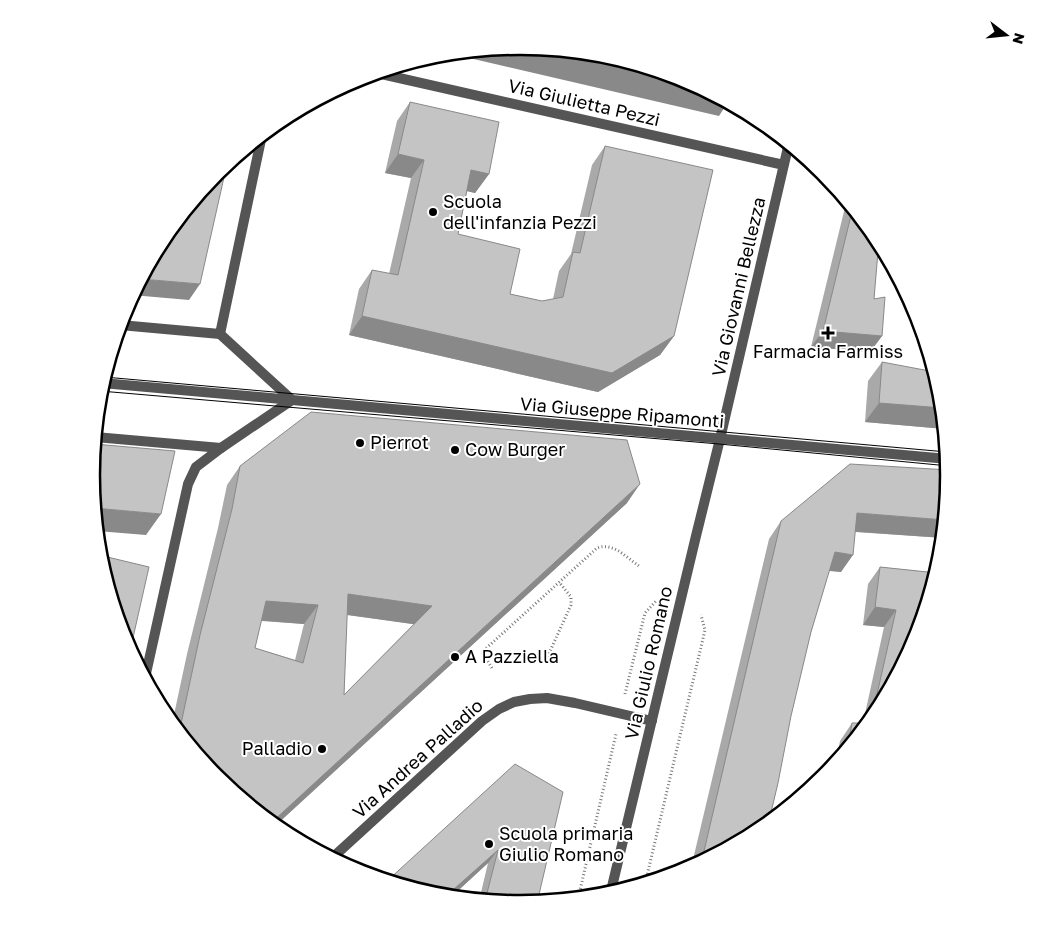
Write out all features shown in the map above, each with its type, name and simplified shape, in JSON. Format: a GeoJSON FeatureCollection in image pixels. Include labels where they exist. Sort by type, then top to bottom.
{"type":"FeatureCollection","features":[{"type":"Feature","properties":{"kind":"street","name":"Via Giulietta Pezzi"},"geometry":{"type":"LineString","coordinates":[[391,75],[784,165]]}},
{"type":"Feature","properties":{"kind":"street"},"geometry":{"type":"LineString","coordinates":[[220,334],[260,146]]}},
{"type":"Feature","properties":{"kind":"street","name":"Via Giovanni Bellezza"},"geometry":{"type":"LineString","coordinates":[[720,439],[787,151]]}},
{"type":"Feature","properties":{"kind":"street"},"geometry":{"type":"LineString","coordinates":[[128,326],[220,334],[292,400],[220,448],[196,468],[188,484],[146,668]]}},
{"type":"Feature","properties":{"kind":"street","name":"Via Giuseppe Ripamonti"},"geometry":{"type":"LineString","coordinates":[[110,383],[940,458]]}},
{"type":"Feature","properties":{"kind":"street"},"geometry":{"type":"LineString","coordinates":[[102,439],[220,448]]}},
{"type":"Feature","properties":{"kind":"street","name":"Via Giulio Romano"},"geometry":{"type":"LineString","coordinates":[[612,886],[720,439]]}},
{"type":"Feature","properties":{"kind":"street","name":"Via Andrea Palladio"},"geometry":{"type":"LineString","coordinates":[[337,854],[482,721],[506,705],[530,699],[554,699],[652,721]]}},
{"type":"Feature","properties":{"kind":"path"},"geometry":{"type":"LineString","coordinates":[[492,668],[482,652],[597,548],[608,546],[614,548],[639,566]]}},
{"type":"Feature","properties":{"kind":"path"},"geometry":{"type":"LineString","coordinates":[[546,660],[571,605],[571,598],[559,582]]}},
{"type":"Feature","properties":{"kind":"path"},"geometry":{"type":"LineString","coordinates":[[647,877],[705,630],[700,612]]}},
{"type":"Feature","properties":{"kind":"path"},"geometry":{"type":"LineString","coordinates":[[580,891],[614,745]]}},
{"type":"Feature","properties":{"kind":"building"},"geometry":{"type":"Polygon","coordinates":[[[593,62],[629,69],[646,74],[593,62]]]}},
{"type":"Feature","properties":{"kind":"building"},"geometry":{"type":"Polygon","coordinates":[[[410,102],[499,122],[489,174],[471,170],[458,234],[520,249],[510,294],[542,301],[563,297],[573,252],[580,253],[605,146],[713,170],[674,336],[612,373],[362,316],[372,270],[398,275],[424,160],[398,154],[410,102]]]}},
{"type":"Feature","properties":{"kind":"building"},"geometry":{"type":"Polygon","coordinates":[[[224,177],[200,284],[148,280],[156,265],[187,220],[224,177]]]}},
{"type":"Feature","properties":{"kind":"building"},"geometry":{"type":"Polygon","coordinates":[[[851,216],[878,254],[874,299],[885,297],[882,336],[823,331],[851,216]]]}},
{"type":"Feature","properties":{"kind":"building"},"geometry":{"type":"Polygon","coordinates":[[[882,362],[928,371],[935,407],[879,403],[882,362]]]}},
{"type":"Feature","properties":{"kind":"building"},"geometry":{"type":"Polygon","coordinates":[[[311,412],[627,440],[640,484],[277,818],[243,792],[223,773],[204,753],[181,723],[200,635],[232,509],[240,466],[311,412]],[[348,594],[344,695],[432,606],[348,594]],[[266,601],[255,648],[303,663],[318,605],[266,601]]]}},
{"type":"Feature","properties":{"kind":"building"},"geometry":{"type":"Polygon","coordinates":[[[101,445],[175,451],[161,514],[102,509],[101,445]]]}},
{"type":"Feature","properties":{"kind":"building"},"geometry":{"type":"Polygon","coordinates":[[[850,464],[941,470],[938,519],[857,513],[853,555],[835,552],[811,632],[771,813],[731,840],[703,854],[781,521],[850,464]]]}},
{"type":"Feature","properties":{"kind":"building"},"geometry":{"type":"Polygon","coordinates":[[[108,557],[149,567],[133,638],[122,611],[108,557]]]}},
{"type":"Feature","properties":{"kind":"building"},"geometry":{"type":"Polygon","coordinates":[[[880,567],[930,572],[919,611],[909,636],[898,661],[876,700],[896,610],[875,607],[880,567]]]}},
{"type":"Feature","properties":{"kind":"building"},"geometry":{"type":"Polygon","coordinates":[[[852,723],[860,723],[854,731],[850,737],[852,723]]]}},
{"type":"Feature","properties":{"kind":"building","name":"Scuola primaria Giulio Romano"},"geometry":{"type":"Polygon","coordinates":[[[515,764],[563,792],[539,895],[487,894],[498,850],[453,890],[392,876],[515,764]]]}},
{"type":"Feature","properties":{"kind":"tram line"},"geometry":{"type":"LineString","coordinates":[[112,378],[940,451]]}},
{"type":"Feature","properties":{"kind":"tram line"},"geometry":{"type":"LineString","coordinates":[[108,392],[719,444],[941,465]]}},
{"type":"Feature","properties":{"kind":"place","name":"Scuola dell'infanzia Pezzi"},"geometry":{"type":"Point","coordinates":[433,212]}},
{"type":"Feature","properties":{"kind":"place","name":"Farmacia Farmiss"},"geometry":{"type":"Point","coordinates":[828,333]}},
{"type":"Feature","properties":{"kind":"place","name":"Pierrot"},"geometry":{"type":"Point","coordinates":[360,443]}},
{"type":"Feature","properties":{"kind":"place","name":"Cow Burger"},"geometry":{"type":"Point","coordinates":[455,450]}},
{"type":"Feature","properties":{"kind":"place","name":"A Pazziella"},"geometry":{"type":"Point","coordinates":[455,657]}},
{"type":"Feature","properties":{"kind":"place","name":"Palladio"},"geometry":{"type":"Point","coordinates":[322,749]}},
{"type":"Feature","properties":{"kind":"place","name":"Scuola primaria Giulio Romano"},"geometry":{"type":"Point","coordinates":[489,844]}}]}
